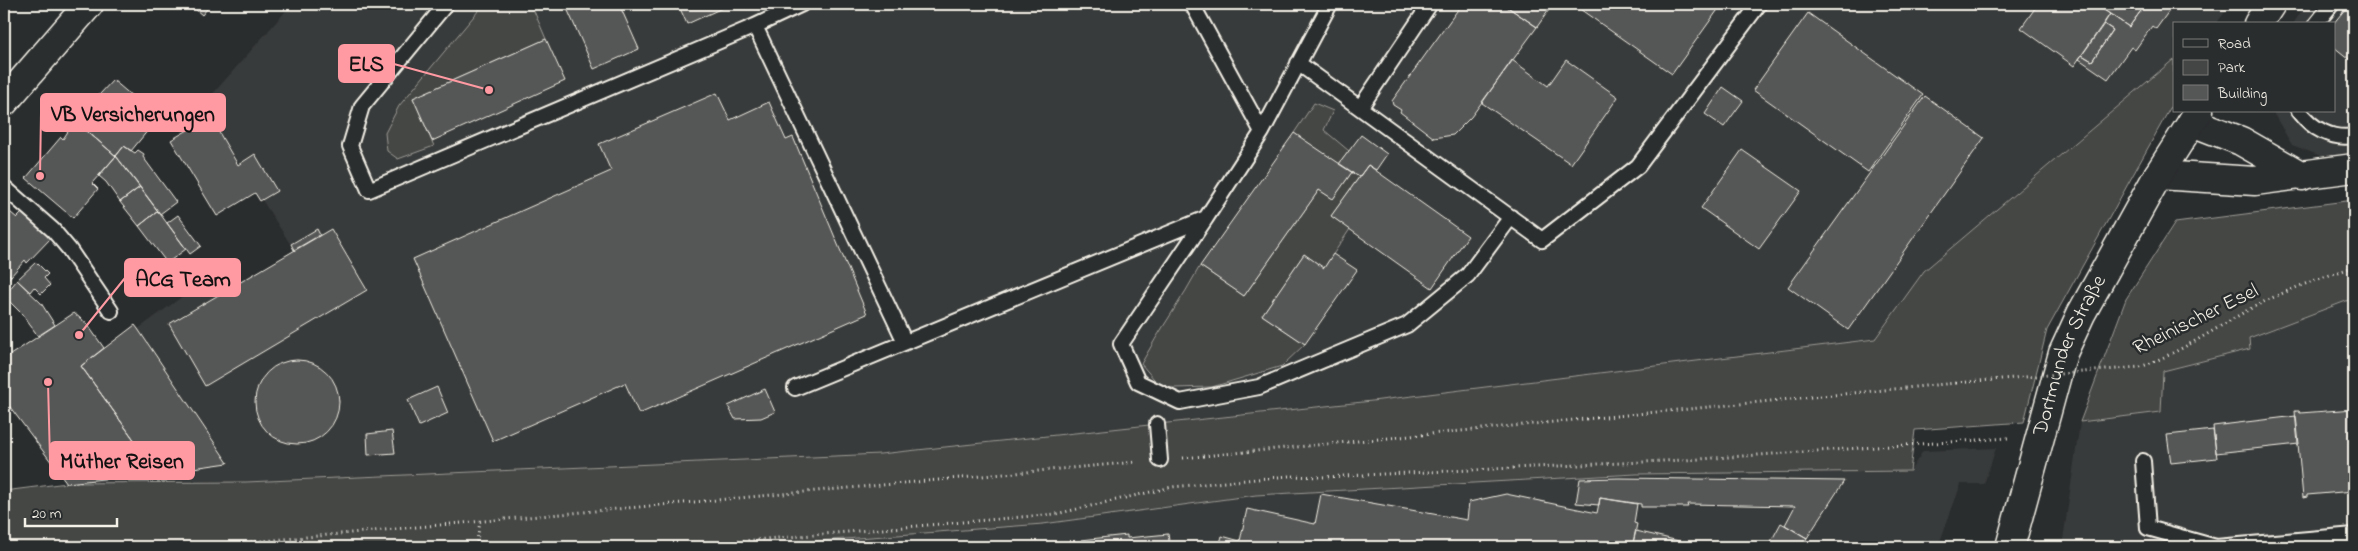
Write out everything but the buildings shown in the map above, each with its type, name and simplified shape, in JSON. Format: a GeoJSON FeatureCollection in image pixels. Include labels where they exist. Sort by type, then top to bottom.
{"type":"FeatureCollection","features":[{"type":"Feature","properties":{"kind":"main road"},"geometry":{"type":"LineString","coordinates":[[4,102],[89,4]]}},
{"type":"Feature","properties":{"kind":"main road"},"geometry":{"type":"LineString","coordinates":[[2259,22],[2272,4]]}},
{"type":"Feature","properties":{"kind":"main road","name":"Dortmunder Straße"},"geometry":{"type":"LineString","coordinates":[[2010,547],[2063,353],[2081,314],[2158,174],[2196,117],[2302,176]]}},
{"type":"Feature","properties":{"kind":"main road"},"geometry":{"type":"LineString","coordinates":[[2158,174],[2255,181],[2354,168]]}},
{"type":"Feature","properties":{"kind":"lane"},"geometry":{"type":"LineString","coordinates":[[446,4],[362,106],[350,146],[369,190],[755,26],[802,4]]}},
{"type":"Feature","properties":{"kind":"lane"},"geometry":{"type":"LineString","coordinates":[[1192,4],[1262,132]]}},
{"type":"Feature","properties":{"kind":"lane"},"geometry":{"type":"LineString","coordinates":[[1330,4],[1262,132],[1122,344],[1138,382],[1180,402],[1259,387],[1406,325],[1468,275],[1511,218]]}},
{"type":"Feature","properties":{"kind":"lane"},"geometry":{"type":"LineString","coordinates":[[1360,108],[1430,4]]}},
{"type":"Feature","properties":{"kind":"lane"},"geometry":{"type":"LineString","coordinates":[[1298,63],[1542,240],[1638,166],[1759,4]]}},
{"type":"Feature","properties":{"kind":"lane"},"geometry":{"type":"LineString","coordinates":[[2318,22],[2332,4]]}},
{"type":"Feature","properties":{"kind":"lane"},"geometry":{"type":"LineString","coordinates":[[755,26],[905,342]]}},
{"type":"Feature","properties":{"kind":"lane"},"geometry":{"type":"LineString","coordinates":[[2300,112],[2312,126],[2324,133],[2354,136]]}},
{"type":"Feature","properties":{"kind":"lane"},"geometry":{"type":"LineString","coordinates":[[4,187],[53,230],[69,248],[112,310]]}},
{"type":"Feature","properties":{"kind":"lane"},"geometry":{"type":"LineString","coordinates":[[795,388],[1206,218]]}},
{"type":"Feature","properties":{"kind":"lane"},"geometry":{"type":"LineString","coordinates":[[1157,424],[1160,460]]}},
{"type":"Feature","properties":{"kind":"lane"},"geometry":{"type":"LineString","coordinates":[[2143,461],[2148,528],[2216,547],[2354,535]]}},
{"type":"Feature","properties":{"kind":"path","name":"Rheinischer Esel"},"geometry":{"type":"LineString","coordinates":[[196,547],[1160,460],[2140,367],[2215,331],[2257,306],[2290,291],[2354,267]]}},
{"type":"Feature","properties":{"kind":"path"},"geometry":{"type":"LineString","coordinates":[[673,547],[1056,514],[1172,486],[1289,476],[1321,478],[1685,460],[2041,436]]}},
{"type":"Feature","properties":{"kind":"path"},"geometry":{"type":"LineString","coordinates":[[476,547],[480,522]]}},
{"type":"Feature","properties":{"kind":"shaded area"},"geometry":{"type":"Polygon","coordinates":[[[292,4],[2231,4],[2218,22],[2173,22],[2173,60],[1924,271],[1875,339],[1372,401],[880,454],[246,482],[67,483],[228,463],[138,329],[206,279],[217,295],[294,250],[202,106],[292,4]]]}},
{"type":"Feature","properties":{"kind":"shaded area"},"geometry":{"type":"Polygon","coordinates":[[[2306,4],[2354,4],[2354,161],[2339,163],[2292,145],[2273,112],[2336,112],[2336,22],[2294,22],[2306,4]]]}},
{"type":"Feature","properties":{"kind":"shaded area"},"geometry":{"type":"Polygon","coordinates":[[[2354,298],[2354,547],[2062,547],[2080,422],[2161,412],[2162,371],[2250,349],[2249,338],[2354,298]]]}},
{"type":"Feature","properties":{"kind":"shaded area"},"geometry":{"type":"Polygon","coordinates":[[[1996,448],[1984,484],[1961,484],[1938,547],[739,547],[1043,524],[1256,495],[1636,474],[1910,471],[1923,451],[1996,448]]]}},
{"type":"Feature","properties":{"kind":"green space"},"geometry":{"type":"Polygon","coordinates":[[[484,4],[531,4],[546,39],[413,98],[434,146],[398,159],[387,151],[385,133],[399,106],[484,4]]]}},
{"type":"Feature","properties":{"kind":"green space"},"geometry":{"type":"Polygon","coordinates":[[[2173,60],[2173,103],[2047,330],[2024,422],[1915,430],[1910,471],[1636,474],[1256,495],[1043,524],[739,547],[4,547],[4,491],[67,483],[246,482],[880,454],[1372,401],[1875,339],[1924,271],[2173,60]]]}},
{"type":"Feature","properties":{"kind":"green space"},"geometry":{"type":"Polygon","coordinates":[[[1314,103],[1333,111],[1324,130],[1349,151],[1339,164],[1294,133],[1314,103]]]}},
{"type":"Feature","properties":{"kind":"green space"},"geometry":{"type":"Polygon","coordinates":[[[1352,172],[1359,177],[1331,216],[1350,229],[1324,268],[1304,254],[1262,315],[1305,344],[1282,366],[1212,387],[1174,388],[1160,386],[1141,364],[1200,266],[1244,296],[1319,190],[1333,199],[1352,172]]]}},
{"type":"Feature","properties":{"kind":"green space"},"geometry":{"type":"Polygon","coordinates":[[[2354,200],[2354,298],[2249,338],[2250,349],[2163,371],[2161,412],[2080,422],[2126,299],[2175,223],[2354,200]]]}},
{"type":"Feature","properties":{"kind":"place","name":"ELS"},"geometry":{"type":"Point","coordinates":[489,90]}},
{"type":"Feature","properties":{"kind":"place","name":"VB Versicherungen"},"geometry":{"type":"Point","coordinates":[40,176]}},
{"type":"Feature","properties":{"kind":"place","name":"ACG Team"},"geometry":{"type":"Point","coordinates":[79,335]}},
{"type":"Feature","properties":{"kind":"place","name":"Müther Reisen"},"geometry":{"type":"Point","coordinates":[48,382]}}]}
